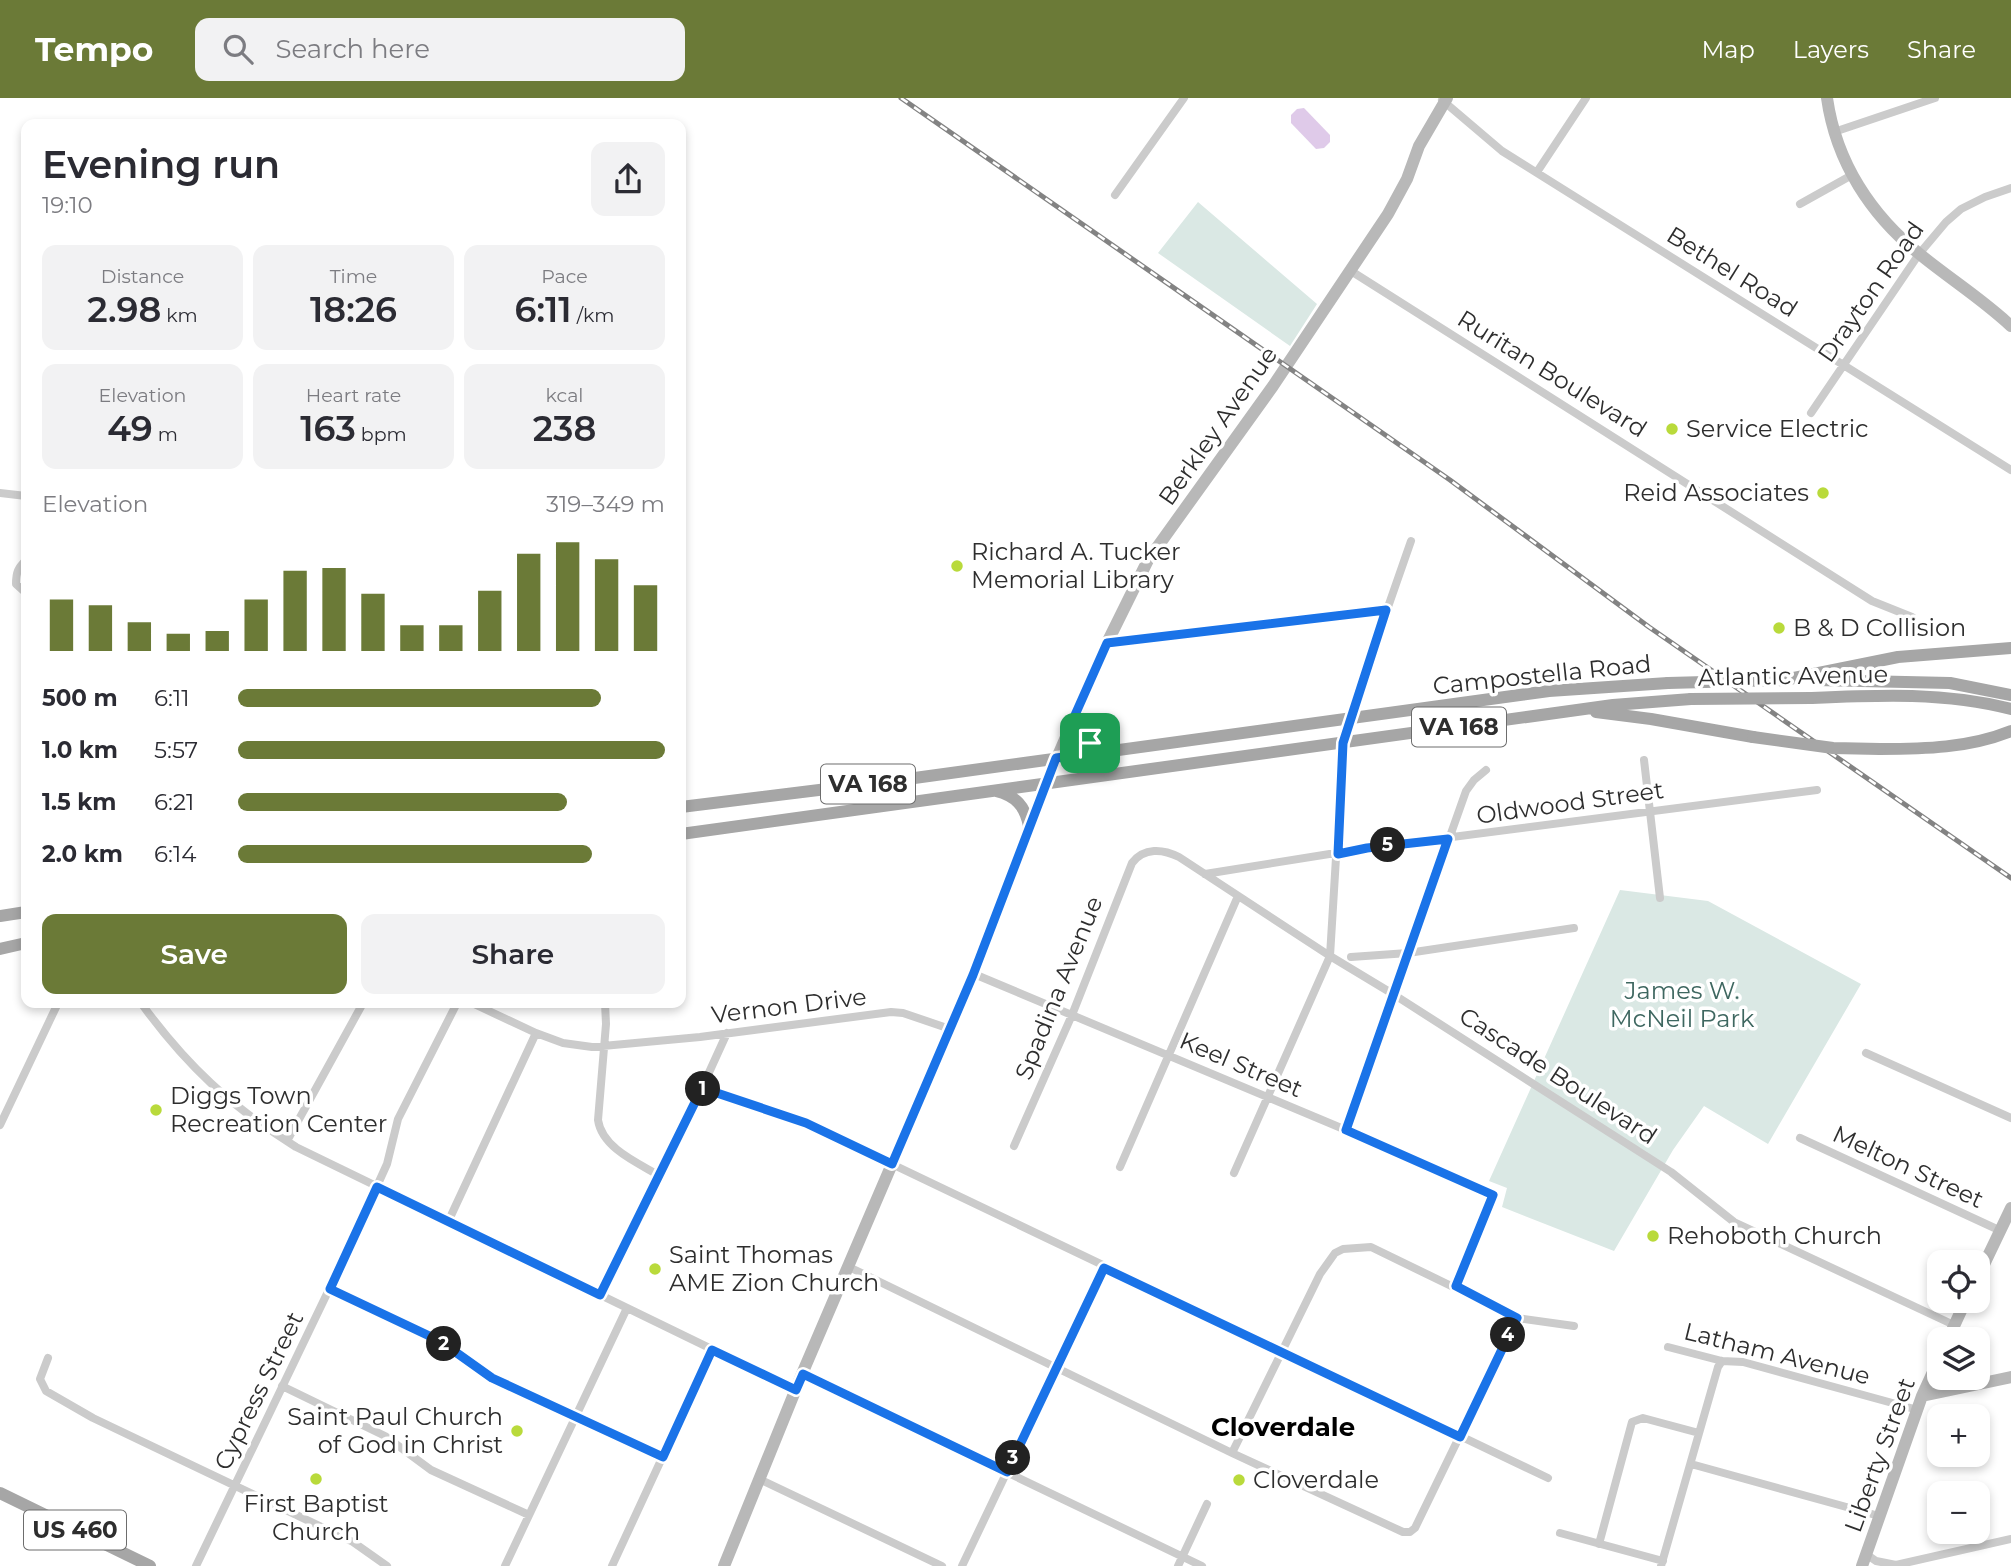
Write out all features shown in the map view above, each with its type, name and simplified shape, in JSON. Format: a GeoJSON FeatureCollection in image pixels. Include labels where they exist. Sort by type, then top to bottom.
{"type":"FeatureCollection","features":[{"type":"Feature","properties":{"kind":"main road"},"geometry":{"type":"LineString","coordinates":[[1784,680],[1885,659],[2011,648]]}},
{"type":"Feature","properties":{"kind":"main road","name":"Campostella Road"},"geometry":{"type":"LineString","coordinates":[[686,806],[1560,690],[1668,683],[1784,680]]}},
{"type":"Feature","properties":{"kind":"main road","name":"Atlantic Avenue"},"geometry":{"type":"LineString","coordinates":[[1784,680],[1918,680],[1983,687],[2011,695]]}},
{"type":"Feature","properties":{"kind":"main road","name":"Atlantic Avenue"},"geometry":{"type":"LineString","coordinates":[[1575,710],[1691,699],[1874,695],[1967,700],[2007,708]]}},
{"type":"Feature","properties":{"kind":"main road","name":"Campostella Road"},"geometry":{"type":"LineString","coordinates":[[686,833],[1575,710]]}},
{"type":"Feature","properties":{"kind":"main road"},"geometry":{"type":"LineString","coordinates":[[1575,710],[1651,719],[1806,745],[1880,749],[1951,746],[2011,732]]}},
{"type":"Feature","properties":{"kind":"main road"},"geometry":{"type":"LineString","coordinates":[[1075,715],[1084,737],[1090,743],[1109,751]]}},
{"type":"Feature","properties":{"kind":"main road"},"geometry":{"type":"LineString","coordinates":[[992,790],[1010,795],[1019,802],[1026,812],[1029,826]]}},
{"type":"Feature","properties":{"kind":"main road"},"geometry":{"type":"LineString","coordinates":[[0,916],[21,913]]}},
{"type":"Feature","properties":{"kind":"main road"},"geometry":{"type":"LineString","coordinates":[[0,948],[21,944]]}},
{"type":"Feature","properties":{"kind":"main road","name":"US 460"},"geometry":{"type":"LineString","coordinates":[[0,1493],[150,1566]]}},
{"type":"Feature","properties":{"kind":"street"},"geometry":{"type":"LineString","coordinates":[[1115,195],[1184,98]]}},
{"type":"Feature","properties":{"kind":"street"},"geometry":{"type":"LineString","coordinates":[[1537,172],[1586,98]]}},
{"type":"Feature","properties":{"kind":"street"},"geometry":{"type":"LineString","coordinates":[[1827,98],[1834,132],[1852,175],[1884,221],[1919,254],[1977,295],[2011,326]]}},
{"type":"Feature","properties":{"kind":"street"},"geometry":{"type":"LineString","coordinates":[[1834,132],[1936,98]]}},
{"type":"Feature","properties":{"kind":"street","name":"Bethel Road"},"geometry":{"type":"LineString","coordinates":[[1444,99],[1483,137],[2011,470]]}},
{"type":"Feature","properties":{"kind":"street","name":"Berkley Avenue"},"geometry":{"type":"LineString","coordinates":[[724,1566],[796,1390],[974,974],[1056,758],[1107,643],[1149,561],[1351,271],[1402,188],[1419,146],[1444,99]]}},
{"type":"Feature","properties":{"kind":"street"},"geometry":{"type":"LineString","coordinates":[[1800,204],[1852,175]]}},
{"type":"Feature","properties":{"kind":"street","name":"Drayton Road"},"geometry":{"type":"LineString","coordinates":[[1811,413],[1919,254],[1945,222],[1961,209],[1984,197],[2011,188]]}},
{"type":"Feature","properties":{"kind":"street","name":"Ruritan Boulevard"},"geometry":{"type":"LineString","coordinates":[[1351,271],[1872,601],[1912,617]]}},
{"type":"Feature","properties":{"kind":"street"},"geometry":{"type":"LineString","coordinates":[[0,493],[21,495]]}},
{"type":"Feature","properties":{"kind":"street"},"geometry":{"type":"LineString","coordinates":[[1234,1173],[1330,956],[1343,743],[1411,541]]}},
{"type":"Feature","properties":{"kind":"street"},"geometry":{"type":"LineString","coordinates":[[21,565],[16,575],[16,584],[21,588]]}},
{"type":"Feature","properties":{"kind":"street"},"geometry":{"type":"LineString","coordinates":[[1107,643],[1386,610]]}},
{"type":"Feature","properties":{"kind":"street"},"geometry":{"type":"LineString","coordinates":[[1644,760],[1660,898]]}},
{"type":"Feature","properties":{"kind":"street"},"geometry":{"type":"LineString","coordinates":[[1346,1130],[1469,785],[1486,770]]}},
{"type":"Feature","properties":{"kind":"street","name":"Oldwood Street"},"geometry":{"type":"LineString","coordinates":[[1205,874],[1367,848],[1817,790]]}},
{"type":"Feature","properties":{"kind":"street","name":"Cascade Boulevard"},"geometry":{"type":"LineString","coordinates":[[1148,852],[1171,853],[1205,874],[1671,1172],[1734,1222],[1954,1325]]}},
{"type":"Feature","properties":{"kind":"street","name":"Spadina Avenue"},"geometry":{"type":"LineString","coordinates":[[1014,1146],[1072,1015],[1126,875],[1136,858],[1148,852]]}},
{"type":"Feature","properties":{"kind":"street"},"geometry":{"type":"LineString","coordinates":[[1121,1167],[1238,896]]}},
{"type":"Feature","properties":{"kind":"street"},"geometry":{"type":"LineString","coordinates":[[1352,957],[1408,953],[1574,928]]}},
{"type":"Feature","properties":{"kind":"street","name":"Keel Street"},"geometry":{"type":"LineString","coordinates":[[974,974],[1269,1097],[1493,1195],[1456,1286]]}},
{"type":"Feature","properties":{"kind":"street"},"geometry":{"type":"LineString","coordinates":[[0,1125],[56,1008]]}},
{"type":"Feature","properties":{"kind":"street"},"geometry":{"type":"LineString","coordinates":[[145,1008],[184,1058],[210,1083],[243,1112],[287,1141],[796,1390]]}},
{"type":"Feature","properties":{"kind":"street"},"geometry":{"type":"LineString","coordinates":[[287,1141],[360,1008]]}},
{"type":"Feature","properties":{"kind":"street","name":"Cypress Street"},"geometry":{"type":"LineString","coordinates":[[195,1566],[330,1289],[387,1164],[398,1119],[454,1008]]}},
{"type":"Feature","properties":{"kind":"street","name":"Vernon Drive"},"geometry":{"type":"LineString","coordinates":[[483,1008],[536,1033],[580,1047],[727,1033],[891,1012],[903,1013],[950,1030]]}},
{"type":"Feature","properties":{"kind":"street"},"geometry":{"type":"LineString","coordinates":[[605,1008],[598,1120],[601,1132],[609,1142],[660,1176]]}},
{"type":"Feature","properties":{"kind":"street"},"geometry":{"type":"LineString","coordinates":[[449,1222],[536,1033]]}},
{"type":"Feature","properties":{"kind":"street"},"geometry":{"type":"LineString","coordinates":[[600,1295],[727,1033]]}},
{"type":"Feature","properties":{"kind":"street"},"geometry":{"type":"LineString","coordinates":[[1866,1053],[2011,1118]]}},
{"type":"Feature","properties":{"kind":"street"},"geometry":{"type":"LineString","coordinates":[[702,1088],[806,1123],[1104,1268],[1548,1478]]}},
{"type":"Feature","properties":{"kind":"street","name":"Melton Street"},"geometry":{"type":"LineString","coordinates":[[1800,1138],[2001,1231]]}},
{"type":"Feature","properties":{"kind":"street"},"geometry":{"type":"LineString","coordinates":[[1990,1253],[2011,1208]]}},
{"type":"Feature","properties":{"kind":"street"},"geometry":{"type":"LineString","coordinates":[[1232,1453],[1327,1262],[1335,1252],[1343,1249],[1371,1247],[1456,1286],[1517,1318],[1574,1326]]}},
{"type":"Feature","properties":{"kind":"street"},"geometry":{"type":"LineString","coordinates":[[849,1267],[1232,1453],[1397,1530],[1410,1532],[1415,1528],[1517,1318]]}},
{"type":"Feature","properties":{"kind":"street"},"geometry":{"type":"LineString","coordinates":[[962,1566],[1104,1268]]}},
{"type":"Feature","properties":{"kind":"street"},"geometry":{"type":"LineString","coordinates":[[330,1289],[440,1341],[492,1378],[663,1457]]}},
{"type":"Feature","properties":{"kind":"street"},"geometry":{"type":"LineString","coordinates":[[505,1566],[626,1308]]}},
{"type":"Feature","properties":{"kind":"street"},"geometry":{"type":"LineString","coordinates":[[1954,1325],[1960,1313]]}},
{"type":"Feature","properties":{"kind":"street","name":"Latham Avenue"},"geometry":{"type":"LineString","coordinates":[[1668,1347],[1722,1362],[1743,1362],[1918,1410]]}},
{"type":"Feature","properties":{"kind":"street"},"geometry":{"type":"LineString","coordinates":[[612,1566],[712,1350]]}},
{"type":"Feature","properties":{"kind":"street"},"geometry":{"type":"LineString","coordinates":[[48,1358],[40,1379],[46,1391],[93,1418],[353,1542],[387,1566]]}},
{"type":"Feature","properties":{"kind":"street"},"geometry":{"type":"LineString","coordinates":[[1560,1533],[1662,1564],[1718,1367],[1722,1362]]}},
{"type":"Feature","properties":{"kind":"street"},"geometry":{"type":"LineString","coordinates":[[803,1374],[1202,1566]]}},
{"type":"Feature","properties":{"kind":"street"},"geometry":{"type":"LineString","coordinates":[[1923,1396],[2011,1377]]}},
{"type":"Feature","properties":{"kind":"street"},"geometry":{"type":"LineString","coordinates":[[282,1386],[385,1436],[431,1470],[529,1515]]}},
{"type":"Feature","properties":{"kind":"street","name":"Liberty Street"},"geometry":{"type":"LineString","coordinates":[[1864,1560],[1927,1387]]}},
{"type":"Feature","properties":{"kind":"street"},"geometry":{"type":"LineString","coordinates":[[1599,1544],[1632,1422],[1643,1418],[1699,1433]]}},
{"type":"Feature","properties":{"kind":"street"},"geometry":{"type":"LineString","coordinates":[[1691,1464],[1879,1516]]}},
{"type":"Feature","properties":{"kind":"street"},"geometry":{"type":"LineString","coordinates":[[759,1479],[942,1566]]}},
{"type":"Feature","properties":{"kind":"street"},"geometry":{"type":"LineString","coordinates":[[1178,1566],[1208,1504]]}},
{"type":"Feature","properties":{"kind":"street"},"geometry":{"type":"LineString","coordinates":[[1864,1560],[1896,1565],[2011,1539]]}},
{"type":"Feature","properties":{"kind":"green space"},"geometry":{"type":"Polygon","coordinates":[[[1198,202],[1317,304],[1290,346],[1158,253],[1198,202]]]}},
{"type":"Feature","properties":{"kind":"green space","name":"James W. McNeil Park"},"geometry":{"type":"Polygon","coordinates":[[[1620,890],[1708,901],[1861,984],[1768,1144],[1704,1106],[1673,1150],[1614,1251],[1502,1207],[1507,1188],[1489,1181],[1620,890]]]}},
{"type":"Feature","properties":{"kind":"shaded area"},"geometry":{"type":"Polygon","coordinates":[[[1304,108],[1330,135],[1330,142],[1324,148],[1316,149],[1291,123],[1291,115],[1297,109],[1304,108]]]}},
{"type":"Feature","properties":{"kind":"railway"},"geometry":{"type":"LineString","coordinates":[[901,98],[1450,480],[1649,627],[2011,878]]}},
{"type":"Feature","properties":{"kind":"place","name":"Service Electric"},"geometry":{"type":"Point","coordinates":[1672,429]}},
{"type":"Feature","properties":{"kind":"place","name":"Reid Associates"},"geometry":{"type":"Point","coordinates":[1823,493]}},
{"type":"Feature","properties":{"kind":"place","name":"Richard A. Tucker Memorial Library"},"geometry":{"type":"Point","coordinates":[957,566]}},
{"type":"Feature","properties":{"kind":"place","name":"B & D Collision"},"geometry":{"type":"Point","coordinates":[1779,628]}},
{"type":"Feature","properties":{"kind":"place","name":"Diggs Town Recreation Center"},"geometry":{"type":"Point","coordinates":[156,1110]}},
{"type":"Feature","properties":{"kind":"place","name":"Rehoboth Church"},"geometry":{"type":"Point","coordinates":[1653,1236]}},
{"type":"Feature","properties":{"kind":"place","name":"Saint Thomas AME Zion Church"},"geometry":{"type":"Point","coordinates":[655,1269]}},
{"type":"Feature","properties":{"kind":"place","name":"Saint Paul Church of God in Christ"},"geometry":{"type":"Point","coordinates":[517,1431]}},
{"type":"Feature","properties":{"kind":"place","name":"First Baptist Church"},"geometry":{"type":"Point","coordinates":[316,1479]}},
{"type":"Feature","properties":{"kind":"place","name":"Cloverdale"},"geometry":{"type":"Point","coordinates":[1239,1480]}},
{"type":"Feature","properties":{"kind":"district","name":"Cloverdale"},"geometry":{"type":"Point","coordinates":[1283,1427]}},
{"type":"Feature","properties":{"kind":"route"},"geometry":{"type":"LineString","coordinates":[[1386,610],[1343,743],[1338,854],[1448,839],[1346,1130],[1493,1195],[1456,1286],[1517,1318],[1460,1437],[1104,1268],[1007,1472],[803,1374],[796,1390],[712,1350],[663,1457],[492,1378],[440,1341],[330,1289],[377,1187],[600,1295],[702,1088],[721,1097],[806,1123],[892,1164],[973,975],[1056,758],[1109,751],[1090,743],[1078,727],[1075,715],[1107,643],[1386,610]]}}]}
